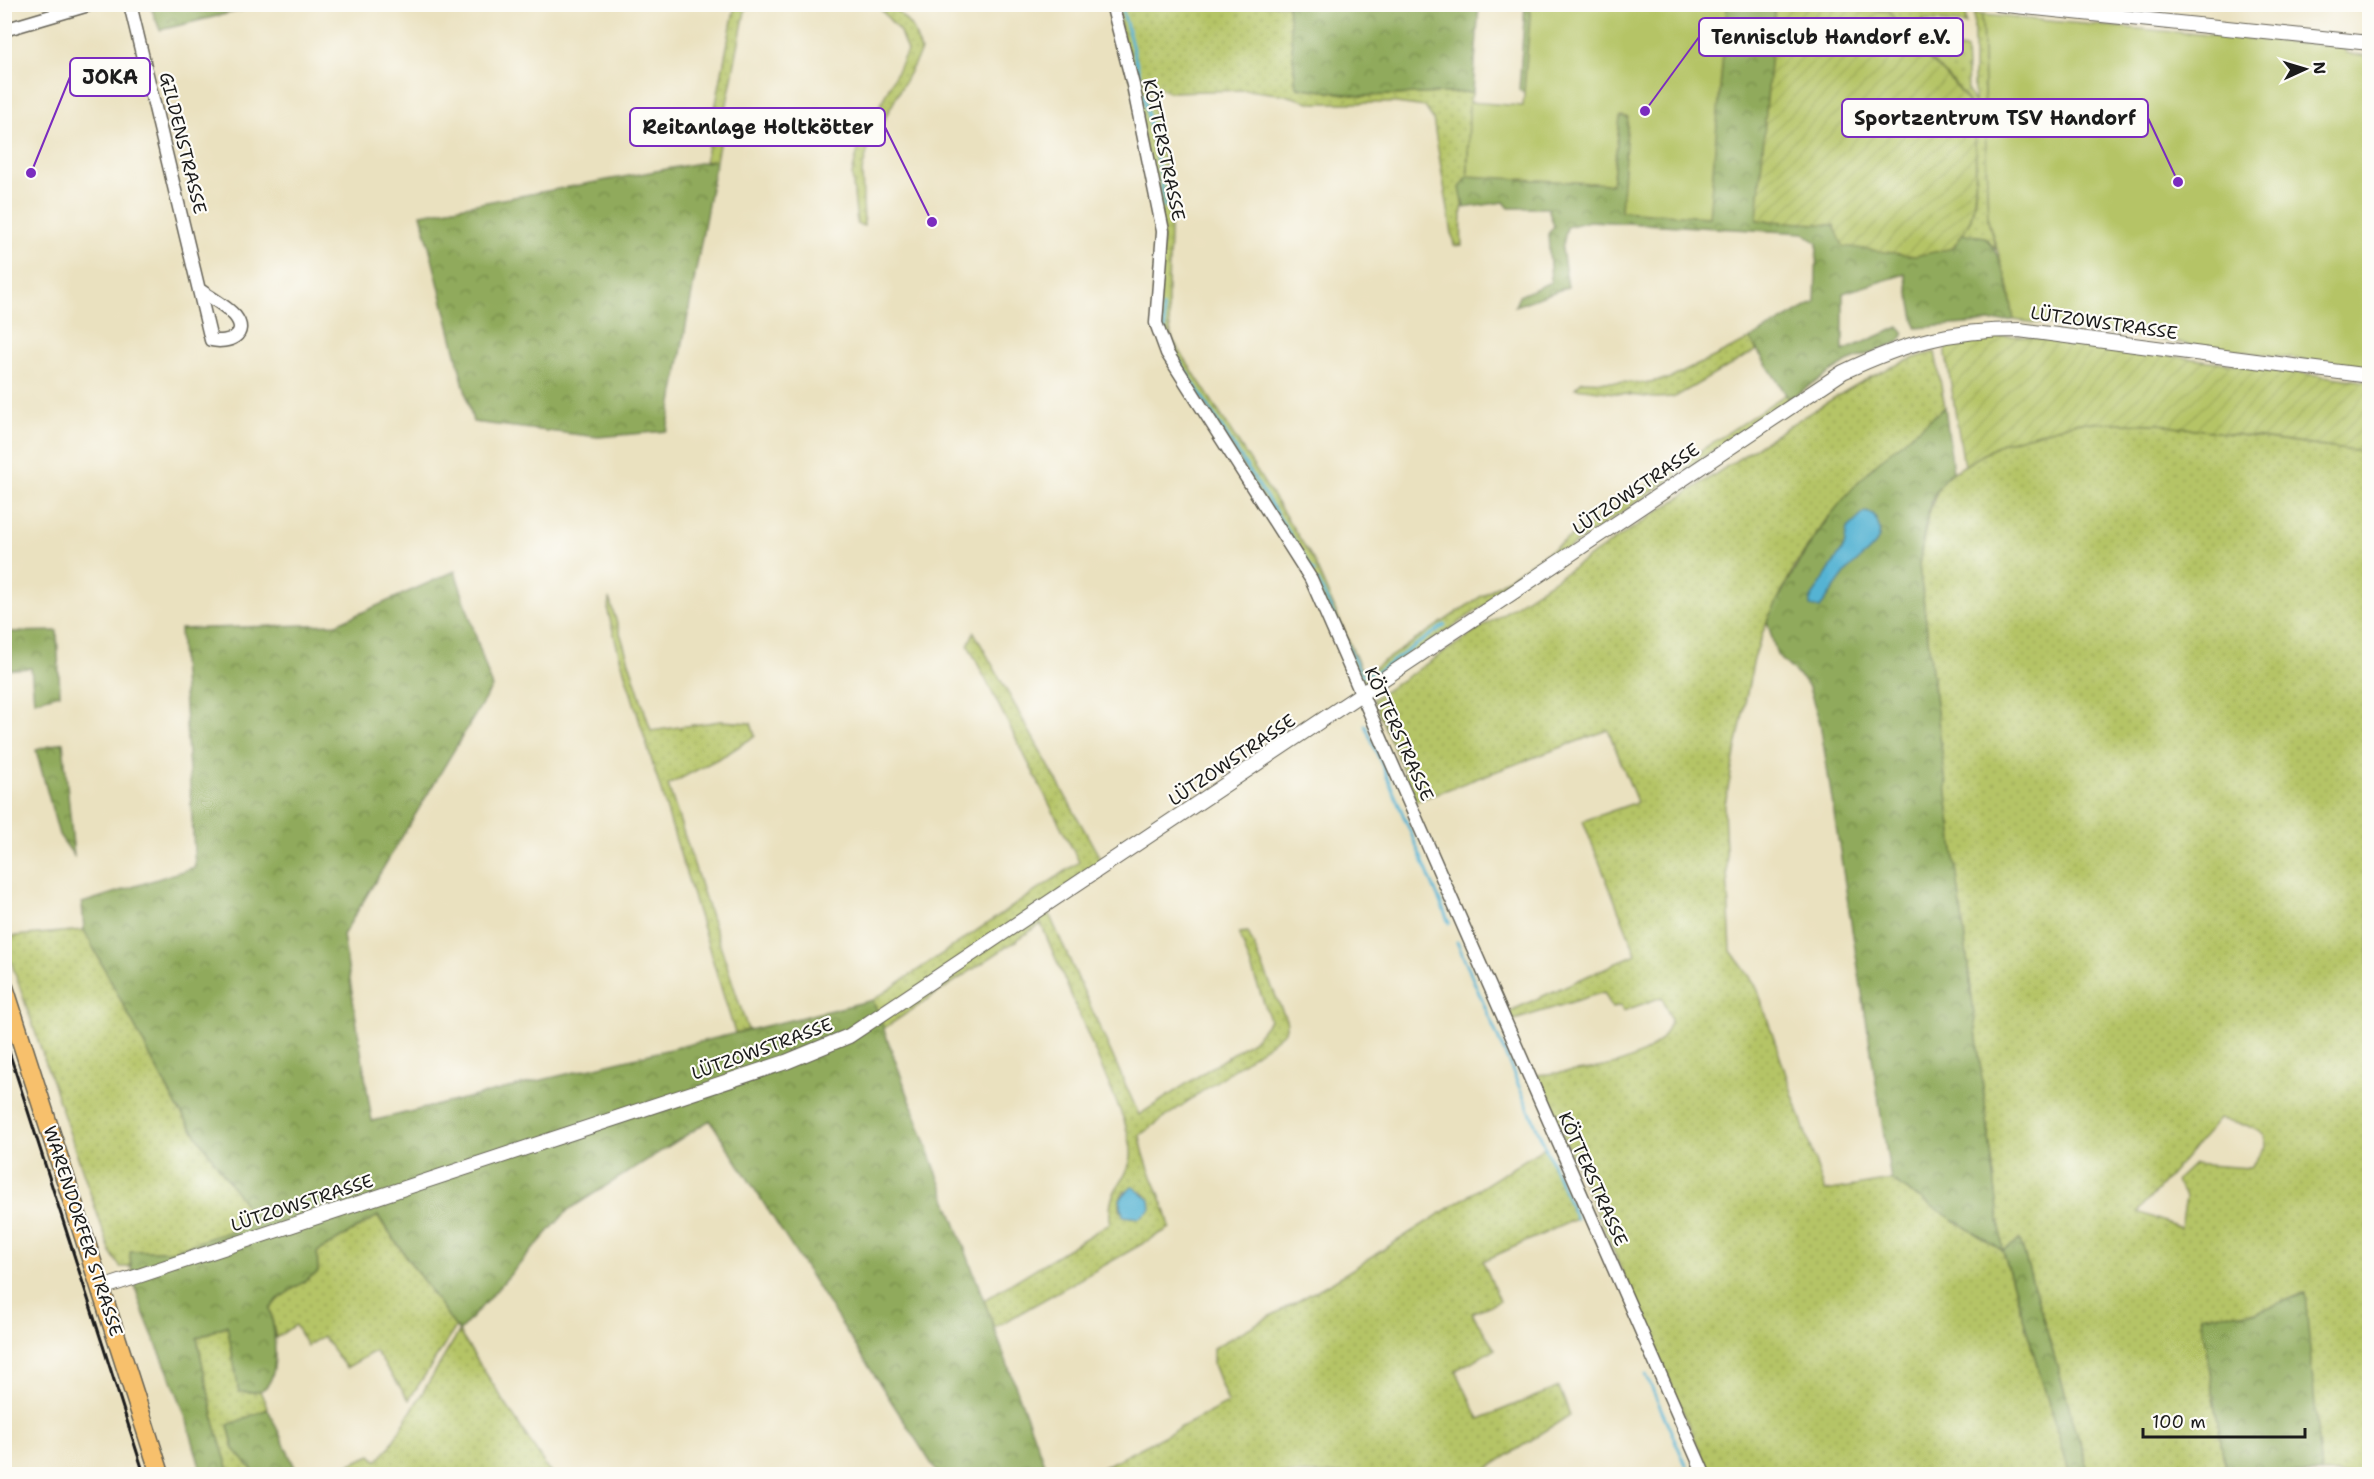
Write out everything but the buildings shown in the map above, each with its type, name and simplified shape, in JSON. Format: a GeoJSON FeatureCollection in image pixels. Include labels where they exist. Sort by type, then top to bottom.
{"type":"FeatureCollection","features":[{"type":"Feature","properties":{"kind":"main road","name":"WARENDORFER STRASSE"},"geometry":{"type":"LineString","coordinates":[[4,987],[160,1474]]}},
{"type":"Feature","properties":{"kind":"street"},"geometry":{"type":"LineString","coordinates":[[4,30],[92,4]]}},
{"type":"Feature","properties":{"kind":"street","name":"GILDENSTRASSE"},"geometry":{"type":"LineString","coordinates":[[130,4],[200,290]]}},
{"type":"Feature","properties":{"kind":"street","name":"KÖTTERSTRASSE"},"geometry":{"type":"LineString","coordinates":[[1112,4],[1133,85],[1163,231],[1156,323],[1167,353],[1311,579],[1704,1474]]}},
{"type":"Feature","properties":{"kind":"street"},"geometry":{"type":"LineString","coordinates":[[1997,4],[2116,10],[2370,43]]}},
{"type":"Feature","properties":{"kind":"street","name":"LÜTZOWSTRASSE"},"geometry":{"type":"LineString","coordinates":[[102,1288],[786,1062],[849,1036],[1843,372],[1901,346],[1947,335],[1988,330],[2019,330],[2370,376]]}},
{"type":"Feature","properties":{"kind":"green space"},"geometry":{"type":"Polygon","coordinates":[[[263,4],[160,30],[150,5],[263,4]]]}},
{"type":"Feature","properties":{"kind":"green space"},"geometry":{"type":"Polygon","coordinates":[[[1939,4],[1966,7],[1966,24],[1923,20],[1921,44],[1966,49],[1968,91],[1974,103],[1974,14],[1982,15],[1988,220],[1996,250],[1985,237],[1961,234],[1970,220],[1975,196],[1974,130],[1970,107],[1966,99],[1951,80],[1931,61],[1904,42],[1890,11],[1815,5],[1939,4]]]}},
{"type":"Feature","properties":{"kind":"green space"},"geometry":{"type":"Polygon","coordinates":[[[735,5],[750,5],[745,11],[716,160],[705,161],[735,5]]]}},
{"type":"Feature","properties":{"kind":"green space"},"geometry":{"type":"Polygon","coordinates":[[[877,5],[893,5],[913,29],[921,51],[867,152],[862,171],[864,226],[857,224],[852,174],[858,150],[907,51],[900,32],[877,5]]]}},
{"type":"Feature","properties":{"kind":"green space"},"geometry":{"type":"Polygon","coordinates":[[[1116,5],[1288,5],[1296,87],[1361,96],[1473,92],[1469,102],[1468,176],[1461,188],[1462,245],[1454,246],[1433,119],[1425,107],[1396,103],[1313,103],[1285,95],[1248,90],[1168,92],[1145,79],[1159,134],[1168,191],[1170,229],[1168,298],[1172,339],[1313,559],[1360,667],[1367,672],[1786,394],[1789,399],[1373,681],[1364,682],[1355,677],[1311,579],[1156,323],[1163,231],[1116,5]]]}},
{"type":"Feature","properties":{"kind":"green space"},"geometry":{"type":"Polygon","coordinates":[[[1288,5],[1479,5],[1473,92],[1361,96],[1296,87],[1288,5]]]}},
{"type":"Feature","properties":{"kind":"green space"},"geometry":{"type":"Polygon","coordinates":[[[1525,5],[1531,5],[1524,93],[1519,90],[1525,5]]]}},
{"type":"Feature","properties":{"kind":"green space"},"geometry":{"type":"Polygon","coordinates":[[[1531,5],[1727,5],[1709,217],[1621,211],[1628,117],[1620,116],[1612,184],[1468,176],[1469,102],[1523,106],[1531,5]]]}},
{"type":"Feature","properties":{"kind":"green space"},"geometry":{"type":"Polygon","coordinates":[[[1727,5],[1775,5],[1757,220],[1834,225],[1953,248],[1961,234],[1985,237],[2002,265],[2014,320],[1916,328],[1905,274],[1843,293],[1843,351],[1899,327],[1904,333],[1899,342],[1847,362],[1789,399],[1750,339],[1815,302],[1817,243],[1804,233],[1589,221],[1567,227],[1562,249],[1568,287],[1515,306],[1519,296],[1551,282],[1548,234],[1554,226],[1548,208],[1509,208],[1504,202],[1464,208],[1460,188],[1468,176],[1612,184],[1620,116],[1628,117],[1621,211],[1709,217],[1727,5]]]}},
{"type":"Feature","properties":{"kind":"green space"},"geometry":{"type":"Polygon","coordinates":[[[1775,5],[1890,11],[1904,42],[1931,61],[1950,79],[1965,98],[1974,129],[1973,206],[1970,221],[1953,248],[1915,256],[1843,246],[1834,225],[1757,220],[1775,5]]]}},
{"type":"Feature","properties":{"kind":"green space"},"geometry":{"type":"Polygon","coordinates":[[[1982,15],[2344,47],[2346,53],[2369,56],[2369,369],[2014,320],[2009,288],[1988,220],[1982,15]]]}},
{"type":"Feature","properties":{"kind":"green space"},"geometry":{"type":"Polygon","coordinates":[[[716,160],[667,431],[598,437],[473,422],[421,214],[716,160]]]}},
{"type":"Feature","properties":{"kind":"green space"},"geometry":{"type":"Polygon","coordinates":[[[1989,336],[2019,336],[2369,382],[2369,453],[2160,424],[2078,422],[2002,443],[1964,466],[1946,342],[1989,336]]]}},
{"type":"Feature","properties":{"kind":"green space"},"geometry":{"type":"Polygon","coordinates":[[[1750,339],[1757,350],[1675,397],[1654,398],[1575,388],[1582,381],[1644,383],[1671,378],[1750,339]]]}},
{"type":"Feature","properties":{"kind":"green space"},"geometry":{"type":"Polygon","coordinates":[[[1935,352],[1945,407],[1874,466],[1825,521],[1794,567],[1767,621],[1754,658],[1724,809],[1731,951],[1756,985],[1825,1191],[1891,1180],[2003,1251],[1919,565],[1928,516],[1942,479],[2002,443],[2078,422],[2160,424],[2369,453],[2369,1474],[2321,1474],[2304,1293],[2257,1312],[2201,1316],[2226,1474],[2089,1474],[2020,1240],[2003,1252],[2070,1474],[1710,1474],[1537,1075],[1602,1067],[1634,1058],[1648,1050],[1662,1038],[1671,1020],[1662,997],[1623,1011],[1621,1005],[1612,1008],[1604,992],[1511,1021],[1510,1011],[1636,954],[1583,821],[1637,802],[1608,730],[1416,801],[1373,699],[1790,425],[1878,373],[1935,352]],[[2219,1119],[2138,1212],[2181,1228],[2186,1197],[2175,1181],[2193,1164],[2250,1168],[2266,1145],[2264,1134],[2244,1124],[2219,1119]]]}},
{"type":"Feature","properties":{"kind":"green space"},"geometry":{"type":"Polygon","coordinates":[[[1945,407],[1953,472],[1944,479],[1932,501],[1919,565],[2003,1251],[1891,1180],[1820,723],[1808,685],[1777,655],[1767,621],[1801,559],[1842,501],[1882,458],[1945,407]]]}},
{"type":"Feature","properties":{"kind":"green space"},"geometry":{"type":"Polygon","coordinates":[[[455,571],[492,687],[343,935],[372,1121],[873,1000],[1048,1474],[938,1474],[710,1120],[568,1210],[459,1332],[378,1216],[317,1252],[318,1272],[278,1299],[270,1309],[275,1354],[274,1367],[267,1386],[257,1392],[239,1392],[227,1325],[197,1338],[216,1429],[230,1474],[202,1474],[184,1413],[142,1309],[132,1270],[130,1251],[172,1251],[257,1222],[177,1107],[84,930],[82,903],[195,867],[180,629],[336,624],[455,571]]]}},
{"type":"Feature","properties":{"kind":"green space"},"geometry":{"type":"Polygon","coordinates":[[[609,598],[651,731],[721,721],[751,723],[755,736],[727,754],[668,785],[748,1030],[735,1033],[619,654],[608,612],[609,598]]]}},
{"type":"Feature","properties":{"kind":"green space"},"geometry":{"type":"Polygon","coordinates":[[[57,631],[60,694],[34,701],[31,668],[5,670],[5,632],[57,631]]]}},
{"type":"Feature","properties":{"kind":"green space"},"geometry":{"type":"Polygon","coordinates":[[[974,632],[1105,867],[1046,907],[1139,1115],[1255,1039],[1270,1020],[1239,933],[1248,932],[1287,1022],[1285,1031],[1268,1045],[1140,1135],[1170,1228],[994,1328],[984,1300],[1110,1223],[1113,1194],[1127,1171],[1131,1152],[1124,1120],[1041,924],[883,1029],[873,1000],[1079,862],[968,645],[974,632]],[[1124,1191],[1120,1199],[1120,1211],[1139,1218],[1146,1195],[1137,1191],[1124,1191]]]}},
{"type":"Feature","properties":{"kind":"green space"},"geometry":{"type":"Polygon","coordinates":[[[63,742],[74,856],[59,835],[36,750],[63,742]]]}},
{"type":"Feature","properties":{"kind":"green space"},"geometry":{"type":"Polygon","coordinates":[[[84,930],[177,1107],[258,1223],[172,1251],[131,1251],[130,1267],[120,1267],[110,1251],[4,937],[84,930]]]}},
{"type":"Feature","properties":{"kind":"green space"},"geometry":{"type":"Polygon","coordinates":[[[1545,1147],[1576,1219],[1483,1261],[1500,1301],[1472,1313],[1495,1349],[1456,1370],[1479,1419],[1559,1387],[1570,1415],[1479,1474],[1090,1474],[1228,1403],[1213,1364],[1213,1348],[1332,1282],[1545,1147]]]}},
{"type":"Feature","properties":{"kind":"green space"},"geometry":{"type":"Polygon","coordinates":[[[377,1216],[456,1327],[409,1400],[375,1351],[346,1368],[323,1336],[307,1346],[295,1325],[276,1338],[270,1309],[278,1299],[318,1272],[317,1252],[377,1216]]]}},
{"type":"Feature","properties":{"kind":"green space"},"geometry":{"type":"Polygon","coordinates":[[[2020,1240],[2089,1474],[2070,1474],[2003,1251],[2020,1240]]]}},
{"type":"Feature","properties":{"kind":"green space"},"geometry":{"type":"Polygon","coordinates":[[[2305,1293],[2321,1474],[2226,1474],[2201,1315],[2257,1312],[2305,1293]]]}},
{"type":"Feature","properties":{"kind":"green space"},"geometry":{"type":"Polygon","coordinates":[[[228,1325],[239,1392],[260,1391],[268,1409],[228,1426],[234,1449],[256,1474],[230,1474],[216,1429],[197,1338],[228,1325]]]}},
{"type":"Feature","properties":{"kind":"green space"},"geometry":{"type":"Polygon","coordinates":[[[459,1332],[551,1474],[328,1474],[371,1455],[377,1461],[389,1448],[459,1332]]]}},
{"type":"Feature","properties":{"kind":"green space"},"geometry":{"type":"Polygon","coordinates":[[[268,1409],[298,1474],[256,1474],[234,1449],[228,1425],[268,1409]]]}},
{"type":"Feature","properties":{"kind":"water"},"geometry":{"type":"Polygon","coordinates":[[[1865,512],[1873,514],[1878,524],[1880,533],[1878,540],[1848,570],[1820,608],[1810,606],[1810,600],[1844,547],[1847,529],[1865,512]]]}},
{"type":"Feature","properties":{"kind":"water"},"geometry":{"type":"Polygon","coordinates":[[[1132,1186],[1150,1200],[1151,1209],[1139,1218],[1123,1216],[1120,1199],[1132,1186]]]}},
{"type":"Feature","properties":{"kind":"waterway"},"geometry":{"type":"LineString","coordinates":[[264,4],[277,4]]}},
{"type":"Feature","properties":{"kind":"waterway"},"geometry":{"type":"LineString","coordinates":[[1121,4],[1140,76]]}},
{"type":"Feature","properties":{"kind":"waterway"},"geometry":{"type":"LineString","coordinates":[[1143,94],[1161,178],[1164,207]]}},
{"type":"Feature","properties":{"kind":"waterway"},"geometry":{"type":"LineString","coordinates":[[1163,307],[1165,330]]}},
{"type":"Feature","properties":{"kind":"waterway"},"geometry":{"type":"LineString","coordinates":[[1167,336],[1176,356],[1314,572]]}},
{"type":"Feature","properties":{"kind":"waterway"},"geometry":{"type":"LineString","coordinates":[[1318,581],[1359,671],[1363,675],[1377,672],[1445,625]]}},
{"type":"Feature","properties":{"kind":"waterway"},"geometry":{"type":"LineString","coordinates":[[1365,725],[1449,923]]}},
{"type":"Feature","properties":{"kind":"waterway"},"geometry":{"type":"LineString","coordinates":[[1457,942],[1576,1219]]}},
{"type":"Feature","properties":{"kind":"waterway"},"geometry":{"type":"LineString","coordinates":[[1646,1375],[1690,1474]]}},
{"type":"Feature","properties":{"kind":"railway"},"geometry":{"type":"LineString","coordinates":[[4,1036],[144,1474]]}},
{"type":"Feature","properties":{"kind":"place","name":"Tennisclub Handorf e.V."},"geometry":{"type":"Point","coordinates":[1645,111]}},
{"type":"Feature","properties":{"kind":"place","name":"JOKA"},"geometry":{"type":"Point","coordinates":[31,173]}},
{"type":"Feature","properties":{"kind":"place","name":"Sportzentrum TSV Handorf"},"geometry":{"type":"Point","coordinates":[2178,182]}},
{"type":"Feature","properties":{"kind":"place","name":"Reitanlage Holtkötter"},"geometry":{"type":"Point","coordinates":[932,222]}}]}
